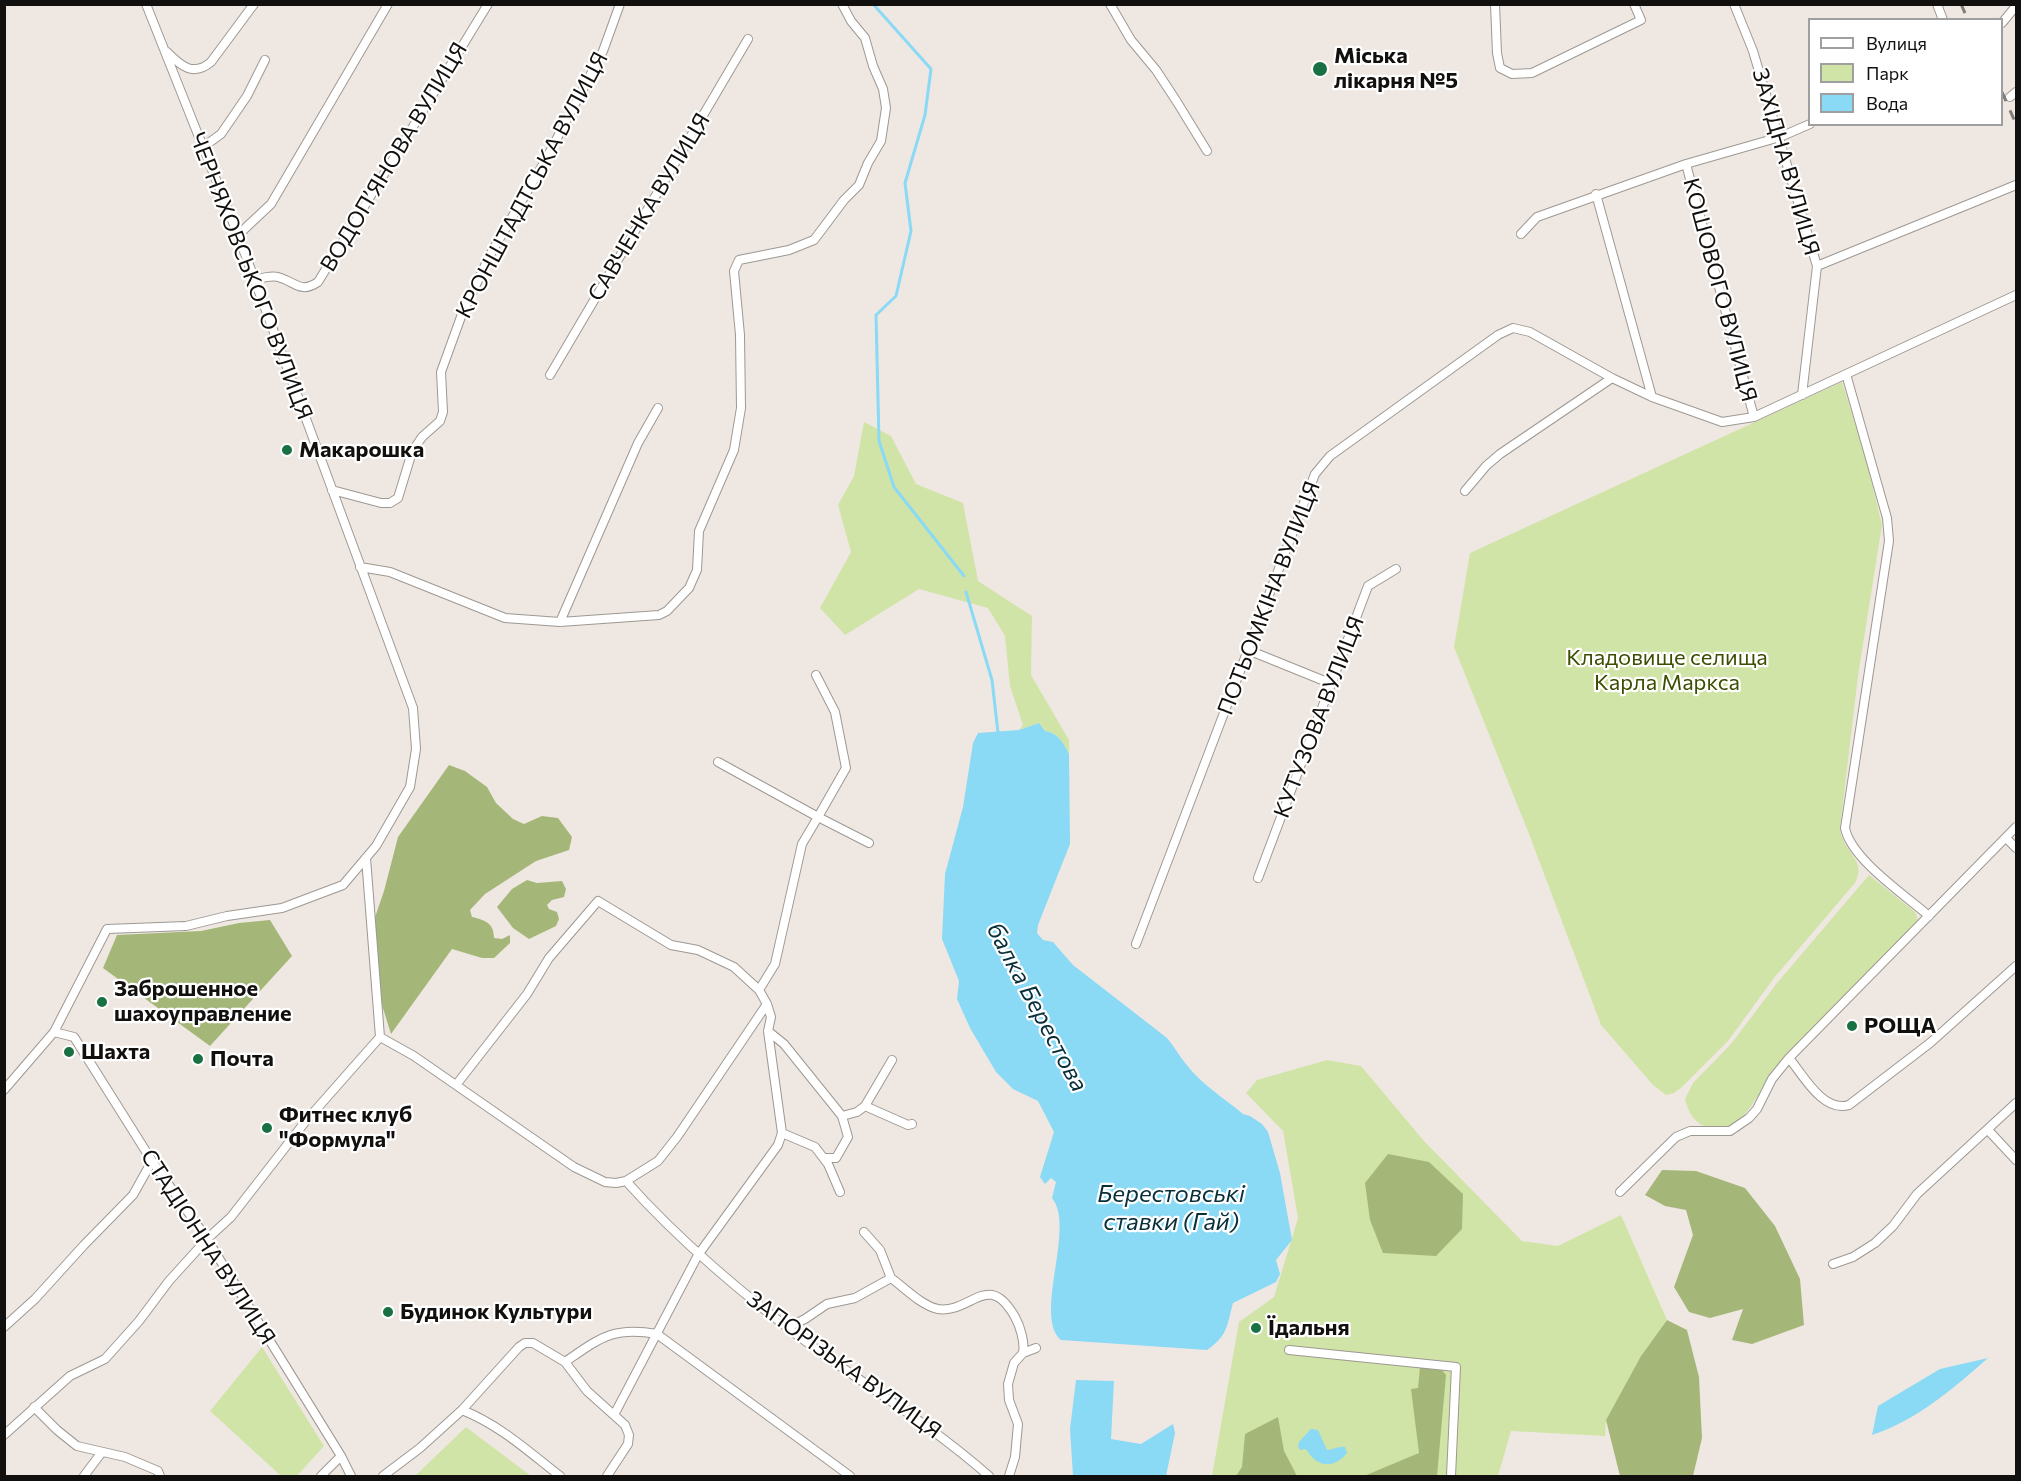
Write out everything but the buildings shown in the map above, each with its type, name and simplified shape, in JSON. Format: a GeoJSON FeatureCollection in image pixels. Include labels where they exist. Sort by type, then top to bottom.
{"type":"FeatureCollection","features":[{"type":"Feature","properties":{"kind":"street","name":"ЧЕРНЯХОВСЬКОГО ВУЛИЦЯ"},"geometry":{"type":"LineString","coordinates":[[54,1032],[107,929],[186,926],[227,916],[282,908],[344,885],[376,846],[410,786],[416,749],[413,708],[238,235],[146,4]]}},
{"type":"Feature","properties":{"kind":"street"},"geometry":{"type":"LineString","coordinates":[[163,49],[184,67],[194,70],[203,69],[211,62],[254,4]]}},
{"type":"Feature","properties":{"kind":"street"},"geometry":{"type":"LineString","coordinates":[[238,235],[271,204],[388,4]]}},
{"type":"Feature","properties":{"kind":"street","name":"ВОДОП’ЯНОВА ВУЛИЦЯ"},"geometry":{"type":"LineString","coordinates":[[254,279],[276,276],[309,288],[318,282],[488,4]]}},
{"type":"Feature","properties":{"kind":"street","name":"КРОНШТАДТСЬКА ВУЛИЦЯ"},"geometry":{"type":"LineString","coordinates":[[332,490],[381,503],[390,503],[398,498],[412,452],[422,437],[440,421],[443,412],[441,372],[462,314],[490,255],[545,161],[603,51],[620,4]]}},
{"type":"Feature","properties":{"kind":"street"},"geometry":{"type":"LineString","coordinates":[[360,567],[390,572],[505,618],[560,622],[659,615],[668,610],[689,588],[697,570],[701,524],[734,450],[741,408],[740,334],[734,271],[739,260],[789,250],[814,240],[859,185],[881,141],[886,108],[883,88],[873,66],[865,38],[851,21],[842,4]]}},
{"type":"Feature","properties":{"kind":"street"},"geometry":{"type":"LineString","coordinates":[[1110,4],[1131,40],[1178,102],[1207,151]]}},
{"type":"Feature","properties":{"kind":"street"},"geometry":{"type":"LineString","coordinates":[[1495,4],[1497,53],[1500,68],[1512,74],[1532,73],[1641,20],[1634,4]]}},
{"type":"Feature","properties":{"kind":"street","name":"ЗАХІДНА ВУЛИЦЯ"},"geometry":{"type":"LineString","coordinates":[[1734,4],[1753,51],[1817,266],[1802,395]]}},
{"type":"Feature","properties":{"kind":"street"},"geometry":{"type":"LineString","coordinates":[[2003,21],[2016,6]]}},
{"type":"Feature","properties":{"kind":"street","name":"САВЧЕНКА ВУЛИЦЯ"},"geometry":{"type":"LineString","coordinates":[[550,375],[748,39]]}},
{"type":"Feature","properties":{"kind":"street"},"geometry":{"type":"LineString","coordinates":[[203,147],[221,134],[247,96],[265,60]]}},
{"type":"Feature","properties":{"kind":"street"},"geometry":{"type":"LineString","coordinates":[[1521,234],[1537,217],[1596,194],[1686,164],[1780,137],[1808,125]]}},
{"type":"Feature","properties":{"kind":"street","name":"КОШОВОГО ВУЛИЦЯ"},"geometry":{"type":"LineString","coordinates":[[1686,164],[1755,417]]}},
{"type":"Feature","properties":{"kind":"street"},"geometry":{"type":"LineString","coordinates":[[1817,266],[2016,185]]}},
{"type":"Feature","properties":{"kind":"street"},"geometry":{"type":"LineString","coordinates":[[1596,194],[1652,397]]}},
{"type":"Feature","properties":{"kind":"street","name":"ПОТЬОМКІНА ВУЛИЦЯ"},"geometry":{"type":"LineString","coordinates":[[1136,944],[1315,474],[1330,456],[1498,335],[1512,328],[1530,332],[1612,378],[1652,397],[1722,422],[1755,417],[2016,295]]}},
{"type":"Feature","properties":{"kind":"street"},"geometry":{"type":"LineString","coordinates":[[1846,374],[1887,518],[1889,541],[1845,828],[1852,847],[1872,868],[1929,916]]}},
{"type":"Feature","properties":{"kind":"street"},"geometry":{"type":"LineString","coordinates":[[1465,491],[1486,466],[1500,454],[1612,378]]}},
{"type":"Feature","properties":{"kind":"street"},"geometry":{"type":"LineString","coordinates":[[560,622],[638,443],[658,408]]}},
{"type":"Feature","properties":{"kind":"street","name":"КУТУЗОВА ВУЛИЦЯ"},"geometry":{"type":"LineString","coordinates":[[1258,878],[1368,586],[1396,569]]}},
{"type":"Feature","properties":{"kind":"street"},"geometry":{"type":"LineString","coordinates":[[1248,650],[1332,684]]}},
{"type":"Feature","properties":{"kind":"street"},"geometry":{"type":"LineString","coordinates":[[759,990],[775,964],[802,844],[846,768],[835,712],[816,675]]}},
{"type":"Feature","properties":{"kind":"street"},"geometry":{"type":"LineString","coordinates":[[718,762],[869,843]]}},
{"type":"Feature","properties":{"kind":"street"},"geometry":{"type":"LineString","coordinates":[[1620,1192],[1676,1137],[1690,1131],[1730,1131],[1749,1118],[1757,1108],[1772,1079],[1789,1058],[2016,827]]}},
{"type":"Feature","properties":{"kind":"street"},"geometry":{"type":"LineString","coordinates":[[2006,838],[2016,848]]}},
{"type":"Feature","properties":{"kind":"street"},"geometry":{"type":"LineString","coordinates":[[4,1435],[70,1376],[105,1359],[139,1322],[169,1281],[207,1239],[231,1217],[305,1122],[380,1037],[366,858]]}},
{"type":"Feature","properties":{"kind":"street"},"geometry":{"type":"LineString","coordinates":[[456,1085],[521,1002],[549,958],[598,901],[671,945],[698,950],[734,967],[759,990],[767,1004],[771,1017],[768,1031],[782,1133],[778,1146],[698,1255],[614,1415]]}},
{"type":"Feature","properties":{"kind":"street"},"geometry":{"type":"LineString","coordinates":[[1789,1058],[1824,1101],[1837,1106],[1849,1105],[1930,1043],[2016,966]]}},
{"type":"Feature","properties":{"kind":"street"},"geometry":{"type":"LineString","coordinates":[[380,1037],[414,1056],[574,1167],[605,1182],[616,1183],[626,1181],[658,1161],[677,1137],[767,1004]]}},
{"type":"Feature","properties":{"kind":"street"},"geometry":{"type":"LineString","coordinates":[[768,1031],[784,1044],[842,1116],[848,1137],[836,1158],[831,1160],[825,1158]]}},
{"type":"Feature","properties":{"kind":"street"},"geometry":{"type":"LineString","coordinates":[[4,1090],[54,1032]]}},
{"type":"Feature","properties":{"kind":"street","name":"СТАДІОННА ВУЛИЦЯ"},"geometry":{"type":"LineString","coordinates":[[54,1032],[74,1036],[152,1161],[207,1239],[341,1456],[351,1476]]}},
{"type":"Feature","properties":{"kind":"street"},"geometry":{"type":"LineString","coordinates":[[842,1116],[857,1112],[865,1106],[892,1060]]}},
{"type":"Feature","properties":{"kind":"street"},"geometry":{"type":"LineString","coordinates":[[1833,1264],[1853,1257],[1875,1243],[1893,1226],[1917,1194],[2016,1103]]}},
{"type":"Feature","properties":{"kind":"street"},"geometry":{"type":"LineString","coordinates":[[865,1106],[908,1125],[912,1124]]}},
{"type":"Feature","properties":{"kind":"street"},"geometry":{"type":"LineString","coordinates":[[1988,1130],[2016,1160]]}},
{"type":"Feature","properties":{"kind":"street"},"geometry":{"type":"LineString","coordinates":[[782,1133],[815,1147],[825,1158],[840,1192]]}},
{"type":"Feature","properties":{"kind":"street"},"geometry":{"type":"LineString","coordinates":[[4,1327],[35,1299],[133,1195],[152,1161]]}},
{"type":"Feature","properties":{"kind":"street","name":"ЗАПОРІЗЬКА ВУЛИЦЯ"},"geometry":{"type":"LineString","coordinates":[[626,1181],[698,1255],[788,1327],[960,1451],[989,1476]]}},
{"type":"Feature","properties":{"kind":"street"},"geometry":{"type":"LineString","coordinates":[[864,1233],[880,1250],[891,1278],[926,1304],[939,1309],[993,1295],[1006,1302],[1017,1322],[1024,1347],[1023,1353]]}},
{"type":"Feature","properties":{"kind":"street"},"geometry":{"type":"LineString","coordinates":[[788,1327],[827,1304],[855,1298],[891,1278]]}},
{"type":"Feature","properties":{"kind":"street"},"geometry":{"type":"LineString","coordinates":[[565,1362],[601,1337],[623,1331],[657,1334],[850,1476]]}},
{"type":"Feature","properties":{"kind":"street"},"geometry":{"type":"LineString","coordinates":[[383,1476],[420,1448],[462,1410],[519,1347],[525,1343],[532,1343],[565,1362],[587,1391],[625,1425],[629,1435],[628,1444],[607,1476]]}},
{"type":"Feature","properties":{"kind":"street"},"geometry":{"type":"LineString","coordinates":[[1009,1476],[1015,1457],[1018,1424],[1009,1400],[1008,1384],[1014,1363],[1023,1353],[1036,1348]]}},
{"type":"Feature","properties":{"kind":"street"},"geometry":{"type":"LineString","coordinates":[[1289,1350],[1456,1367],[1451,1476]]}},
{"type":"Feature","properties":{"kind":"street"},"geometry":{"type":"LineString","coordinates":[[34,1407],[77,1446],[125,1457],[158,1471],[160,1476]]}},
{"type":"Feature","properties":{"kind":"street"},"geometry":{"type":"LineString","coordinates":[[462,1410],[483,1419],[512,1438],[560,1476]]}},
{"type":"Feature","properties":{"kind":"street"},"geometry":{"type":"LineString","coordinates":[[84,1476],[102,1452]]}},
{"type":"Feature","properties":{"kind":"street"},"geometry":{"type":"LineString","coordinates":[[321,1476],[341,1456]]}},
{"type":"Feature","properties":{"kind":"green space","name":"Кладовище селища Карла Маркса"},"geometry":{"type":"Polygon","coordinates":[[[1842,382],[1866,459],[1882,525],[1858,676],[1840,828],[1845,844],[1856,862],[1858,875],[1855,883],[1774,978],[1728,1041],[1682,1087],[1666,1095],[1653,1085],[1601,1025],[1529,834],[1454,647],[1470,553],[1842,382]]]}},
{"type":"Feature","properties":{"kind":"green space"},"geometry":{"type":"Polygon","coordinates":[[[864,422],[891,436],[916,484],[963,503],[978,581],[1032,616],[1031,675],[1069,740],[1069,754],[1060,739],[1045,731],[1039,723],[1019,730],[1023,725],[1010,686],[1005,636],[988,608],[919,589],[845,635],[820,608],[851,552],[838,505],[854,476],[864,422]]]}},
{"type":"Feature","properties":{"kind":"green space"},"geometry":{"type":"Polygon","coordinates":[[[449,765],[465,771],[487,787],[496,803],[513,819],[524,824],[542,816],[558,818],[572,837],[569,850],[536,861],[485,894],[470,910],[472,917],[485,921],[490,926],[494,938],[502,939],[510,935],[510,943],[494,958],[482,958],[452,949],[391,1034],[373,976],[372,926],[398,837],[449,765]]]}},
{"type":"Feature","properties":{"kind":"green space"},"geometry":{"type":"Polygon","coordinates":[[[1869,875],[1915,912],[1918,920],[1916,923],[1786,1055],[1745,1114],[1728,1126],[1718,1129],[1698,1123],[1690,1113],[1685,1099],[1693,1083],[1731,1044],[1777,983],[1869,875]]]}},
{"type":"Feature","properties":{"kind":"green space"},"geometry":{"type":"Polygon","coordinates":[[[527,880],[537,883],[562,881],[566,889],[564,897],[552,900],[547,905],[549,909],[557,912],[559,919],[556,926],[529,939],[513,928],[497,907],[512,889],[527,880]]]}},
{"type":"Feature","properties":{"kind":"green space"},"geometry":{"type":"Polygon","coordinates":[[[270,920],[292,956],[210,1046],[103,968],[117,935],[201,931],[239,923],[270,920]]]}},
{"type":"Feature","properties":{"kind":"green space"},"geometry":{"type":"Polygon","coordinates":[[[1327,1060],[1361,1066],[1424,1141],[1522,1241],[1558,1246],[1621,1215],[1667,1320],[1641,1356],[1606,1420],[1605,1436],[1511,1431],[1498,1476],[1212,1476],[1239,1322],[1274,1297],[1298,1218],[1283,1131],[1246,1093],[1257,1080],[1327,1060]]]}},
{"type":"Feature","properties":{"kind":"green space"},"geometry":{"type":"Polygon","coordinates":[[[1388,1154],[1429,1162],[1463,1194],[1462,1229],[1436,1256],[1383,1253],[1370,1220],[1365,1183],[1388,1154]]]}},
{"type":"Feature","properties":{"kind":"green space"},"geometry":{"type":"Polygon","coordinates":[[[1662,1170],[1696,1171],[1745,1188],[1775,1226],[1800,1279],[1804,1325],[1752,1344],[1732,1340],[1743,1309],[1710,1318],[1689,1312],[1674,1287],[1693,1235],[1686,1210],[1665,1206],[1645,1195],[1662,1170]]]}},
{"type":"Feature","properties":{"kind":"green space"},"geometry":{"type":"Polygon","coordinates":[[[1667,1320],[1687,1330],[1699,1377],[1702,1438],[1693,1476],[1620,1476],[1606,1420],[1641,1356],[1667,1320]]]}},
{"type":"Feature","properties":{"kind":"green space"},"geometry":{"type":"Polygon","coordinates":[[[262,1347],[324,1446],[297,1476],[281,1476],[210,1411],[262,1347]]]}},
{"type":"Feature","properties":{"kind":"green space"},"geometry":{"type":"Polygon","coordinates":[[[1420,1367],[1440,1368],[1446,1375],[1437,1476],[1364,1476],[1419,1453],[1411,1389],[1418,1388],[1420,1367]]]}},
{"type":"Feature","properties":{"kind":"green space"},"geometry":{"type":"Polygon","coordinates":[[[1278,1417],[1284,1451],[1297,1476],[1236,1476],[1242,1467],[1245,1434],[1278,1417]]]}},
{"type":"Feature","properties":{"kind":"green space"},"geometry":{"type":"Polygon","coordinates":[[[466,1427],[531,1476],[415,1476],[466,1427]]]}},
{"type":"Feature","properties":{"kind":"water","name":"Берестовські ставки (Гай)"},"geometry":{"type":"Polygon","coordinates":[[[1039,723],[1045,731],[1060,739],[1069,754],[1070,844],[1038,925],[1037,933],[1043,940],[1053,942],[1073,965],[1167,1038],[1183,1061],[1206,1084],[1243,1114],[1262,1124],[1268,1132],[1280,1173],[1292,1240],[1276,1260],[1280,1274],[1276,1282],[1233,1303],[1223,1335],[1207,1350],[1061,1340],[1054,1328],[1051,1312],[1060,1229],[1058,1211],[1052,1198],[1056,1182],[1051,1178],[1045,1184],[1040,1177],[1054,1132],[1038,1101],[1013,1089],[996,1072],[970,1028],[957,999],[959,981],[942,939],[945,874],[963,807],[973,743],[978,733],[1019,730],[1039,723]]]}},
{"type":"Feature","properties":{"kind":"water"},"geometry":{"type":"Polygon","coordinates":[[[1988,1358],[1948,1392],[1919,1412],[1872,1435],[1878,1406],[1940,1369],[1988,1358]]]}},
{"type":"Feature","properties":{"kind":"water"},"geometry":{"type":"Polygon","coordinates":[[[1076,1380],[1114,1381],[1111,1439],[1141,1444],[1173,1424],[1175,1433],[1166,1476],[1073,1476],[1070,1429],[1076,1380]]]}},
{"type":"Feature","properties":{"kind":"water"},"geometry":{"type":"Polygon","coordinates":[[[1311,1429],[1318,1430],[1327,1450],[1345,1447],[1347,1453],[1337,1462],[1326,1464],[1315,1460],[1306,1449],[1300,1450],[1299,1442],[1311,1429]]]}},
{"type":"Feature","properties":{"kind":"waterway","name":"балка Берестова"},"geometry":{"type":"LineString","coordinates":[[873,4],[931,69],[925,115],[905,183],[911,231],[896,296],[876,315],[879,441],[894,487],[964,576]]}},
{"type":"Feature","properties":{"kind":"waterway","name":"балка Берестова"},"geometry":{"type":"LineString","coordinates":[[966,592],[992,680],[998,733]]}},
{"type":"Feature","properties":{"kind":"railway"},"geometry":{"type":"LineString","coordinates":[[1961,4],[1967,18]]}},
{"type":"Feature","properties":{"kind":"railway"},"geometry":{"type":"LineString","coordinates":[[2003,94],[2016,124]]}},
{"type":"Feature","properties":{"kind":"place","name":"Міська лікарня №5"},"geometry":{"type":"Point","coordinates":[1320,69]}},
{"type":"Feature","properties":{"kind":"place","name":"Макарошка"},"geometry":{"type":"Point","coordinates":[287,450]}},
{"type":"Feature","properties":{"kind":"place","name":"Заброшенное шахоуправление"},"geometry":{"type":"Point","coordinates":[102,1002]}},
{"type":"Feature","properties":{"kind":"place","name":"РОЩА"},"geometry":{"type":"Point","coordinates":[1852,1026]}},
{"type":"Feature","properties":{"kind":"place","name":"Шахта"},"geometry":{"type":"Point","coordinates":[69,1052]}},
{"type":"Feature","properties":{"kind":"place","name":"Почта"},"geometry":{"type":"Point","coordinates":[198,1059]}},
{"type":"Feature","properties":{"kind":"place","name":"Фитнес клуб \"Формула\""},"geometry":{"type":"Point","coordinates":[267,1128]}},
{"type":"Feature","properties":{"kind":"place","name":"Будинок Культури"},"geometry":{"type":"Point","coordinates":[388,1312]}},
{"type":"Feature","properties":{"kind":"place","name":"Їдальня"},"geometry":{"type":"Point","coordinates":[1256,1328]}}]}
